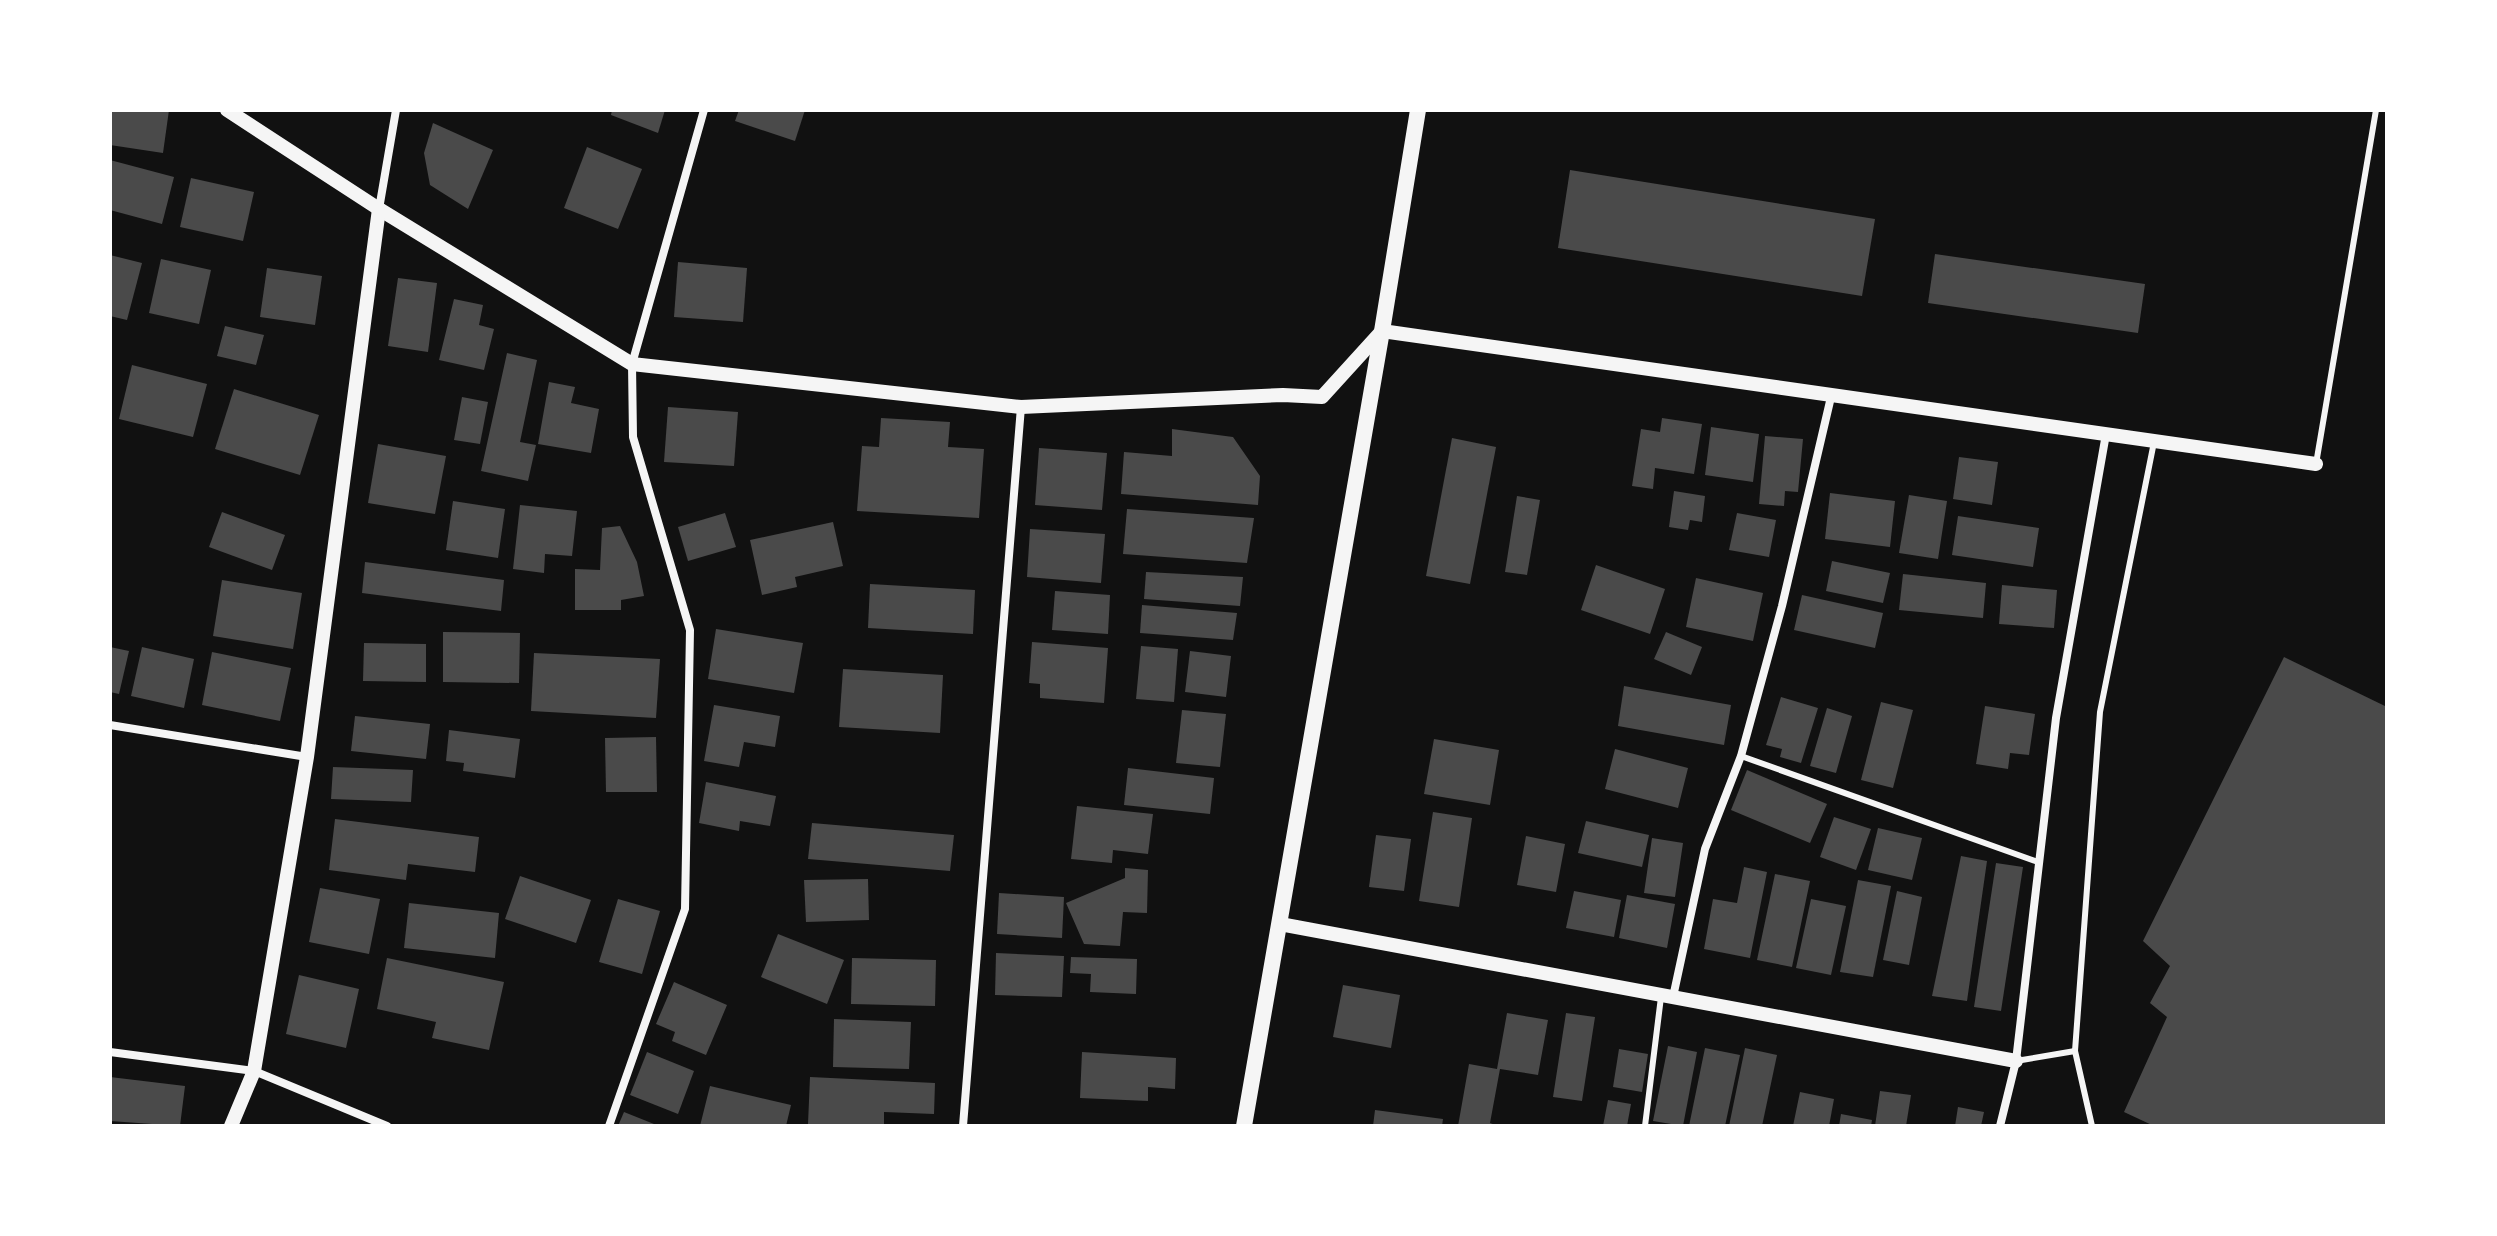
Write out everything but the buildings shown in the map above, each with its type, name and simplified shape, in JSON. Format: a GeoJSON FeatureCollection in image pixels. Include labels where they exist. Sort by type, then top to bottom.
{"type":"FeatureCollection","features":[{"type":"Feature","properties":{"kind":"main road"},"geometry":{"type":"LineString","coordinates":[[1244,1126],[1418,110]]}},
{"type":"Feature","properties":{"kind":"street"},"geometry":{"type":"LineString","coordinates":[[227,110],[379,209],[632,364],[1021,407],[1283,395],[1322,397],[1382,331],[2316,464]]}},
{"type":"Feature","properties":{"kind":"street"},"geometry":{"type":"LineString","coordinates":[[231,1126],[254,1071],[307,757],[379,209],[396,110]]}},
{"type":"Feature","properties":{"kind":"street"},"geometry":{"type":"LineString","coordinates":[[609,1126],[685,909],[690,630],[633,437],[632,364],[704,110]]}},
{"type":"Feature","properties":{"kind":"street"},"geometry":{"type":"LineString","coordinates":[[1667,997],[1705,849],[1741,756],[1782,606],[1831,397]]}},
{"type":"Feature","properties":{"kind":"street"},"geometry":{"type":"LineString","coordinates":[[963,1126],[1021,407]]}},
{"type":"Feature","properties":{"kind":"street"},"geometry":{"type":"LineString","coordinates":[[2000,1126],[2016,1061],[2056,718],[2106,434]]}},
{"type":"Feature","properties":{"kind":"street"},"geometry":{"type":"LineString","coordinates":[[110,725],[307,757]]}},
{"type":"Feature","properties":{"kind":"street"},"geometry":{"type":"LineString","coordinates":[[1280,924],[2016,1061]]}},
{"type":"Feature","properties":{"kind":"street"},"geometry":{"type":"LineString","coordinates":[[110,1052],[254,1071],[387,1126]]}},
{"type":"Feature","properties":{"kind":"lane"},"geometry":{"type":"LineString","coordinates":[[2316,464],[2376,110]]}},
{"type":"Feature","properties":{"kind":"lane"},"geometry":{"type":"LineString","coordinates":[[2092,1126],[2075,1051],[2100,712],[2154,442]]}},
{"type":"Feature","properties":{"kind":"lane"},"geometry":{"type":"LineString","coordinates":[[1741,756],[2038,862]]}},
{"type":"Feature","properties":{"kind":"lane"},"geometry":{"type":"LineString","coordinates":[[1645,1126],[1667,997]]}},
{"type":"Feature","properties":{"kind":"lane"},"geometry":{"type":"LineString","coordinates":[[2016,1061],[2075,1051]]}}]}
